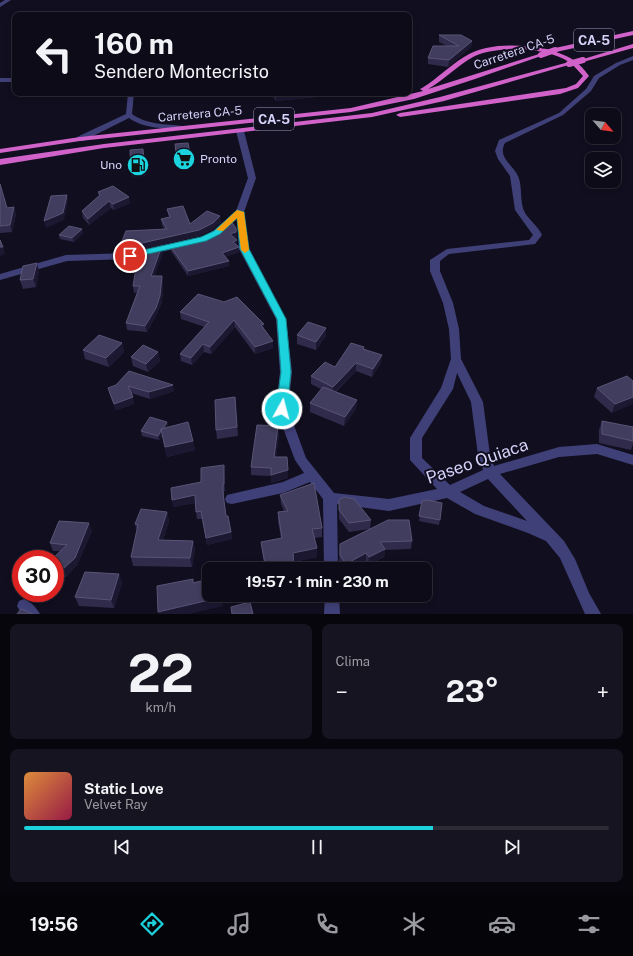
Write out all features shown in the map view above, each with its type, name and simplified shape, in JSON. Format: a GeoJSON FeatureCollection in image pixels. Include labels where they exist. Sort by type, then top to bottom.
{"type":"FeatureCollection","features":[{"type":"Feature","properties":{"kind":"highway","name":"Carretera CA-5"},"geometry":{"type":"LineString","coordinates":[[0,151],[80,139],[351,110],[411,97],[573,45],[633,33]]}},
{"type":"Feature","properties":{"kind":"highway"},"geometry":{"type":"LineString","coordinates":[[573,45],[571,49],[579,54],[602,54]]}},
{"type":"Feature","properties":{"kind":"highway","name":"Carretera CA-5"},"geometry":{"type":"LineString","coordinates":[[0,162],[104,146],[372,115],[441,99],[633,46]]}},
{"type":"Feature","properties":{"kind":"highway"},"geometry":{"type":"LineString","coordinates":[[372,115],[415,113],[501,99],[560,92],[574,88],[582,83],[586,76],[576,63],[551,52],[518,48],[489,50],[466,59],[442,78],[411,97]]}},
{"type":"Feature","properties":{"kind":"street"},"geometry":{"type":"LineString","coordinates":[[0,5],[9,0]]}},
{"type":"Feature","properties":{"kind":"street"},"geometry":{"type":"LineString","coordinates":[[551,536],[489,514],[461,502],[448,492],[416,460],[416,438],[447,389],[456,359],[454,328],[448,303],[435,271],[435,260],[448,252],[532,242],[538,235],[534,226],[521,213],[514,176],[498,154],[498,147],[502,142],[561,114],[579,100],[588,90],[593,80],[618,64],[633,58]]}},
{"type":"Feature","properties":{"kind":"street"},"geometry":{"type":"LineString","coordinates":[[584,73],[601,74]]}},
{"type":"Feature","properties":{"kind":"street"},"geometry":{"type":"LineString","coordinates":[[0,80],[12,80]]}},
{"type":"Feature","properties":{"kind":"street"},"geometry":{"type":"LineString","coordinates":[[129,114],[131,96]]}},
{"type":"Feature","properties":{"kind":"street"},"geometry":{"type":"LineString","coordinates":[[129,114],[141,122],[183,128]]}},
{"type":"Feature","properties":{"kind":"street"},"geometry":{"type":"LineString","coordinates":[[80,139],[129,114]]}},
{"type":"Feature","properties":{"kind":"street"},"geometry":{"type":"LineString","coordinates":[[240,131],[252,178],[240,212],[244,249],[282,319],[286,372],[282,409],[301,460],[330,498],[331,562]]}},
{"type":"Feature","properties":{"kind":"street"},"geometry":{"type":"LineString","coordinates":[[0,277],[66,258],[130,256],[204,239],[217,232],[240,212]]}},
{"type":"Feature","properties":{"kind":"street"},"geometry":{"type":"LineString","coordinates":[[456,359],[477,402],[484,455],[490,472],[551,536],[563,552],[575,573],[589,609],[593,614]]}},
{"type":"Feature","properties":{"kind":"street","name":"Paseo Quiaca"},"geometry":{"type":"LineString","coordinates":[[330,498],[389,505],[448,492],[490,472],[559,452],[597,449],[633,460]]}},
{"type":"Feature","properties":{"kind":"street"},"geometry":{"type":"LineString","coordinates":[[232,498],[283,488],[301,482],[312,475]]}},
{"type":"Feature","properties":{"kind":"street"},"geometry":{"type":"LineString","coordinates":[[332,602],[332,614]]}},
{"type":"Feature","properties":{"kind":"building"},"geometry":{"type":"Polygon","coordinates":[[[439,35],[461,35],[472,41],[449,60],[428,58],[433,46],[459,46],[439,35]]]}},
{"type":"Feature","properties":{"kind":"building"},"geometry":{"type":"Polygon","coordinates":[[[188,143],[191,159],[177,161],[175,144],[188,143]]]}},
{"type":"Feature","properties":{"kind":"building","name":"Uno"},"geometry":{"type":"Polygon","coordinates":[[[143,149],[145,172],[131,173],[130,150],[143,149]]]}},
{"type":"Feature","properties":{"kind":"building"},"geometry":{"type":"Polygon","coordinates":[[[0,184],[7,208],[14,207],[10,225],[0,226],[0,184]]]}},
{"type":"Feature","properties":{"kind":"building"},"geometry":{"type":"Polygon","coordinates":[[[113,186],[129,197],[113,204],[109,201],[88,219],[82,211],[100,195],[98,192],[113,186]]]}},
{"type":"Feature","properties":{"kind":"building"},"geometry":{"type":"Polygon","coordinates":[[[67,195],[63,213],[44,221],[51,196],[67,195]]]}},
{"type":"Feature","properties":{"kind":"building"},"geometry":{"type":"Polygon","coordinates":[[[183,206],[190,224],[207,211],[220,216],[213,223],[199,230],[129,246],[120,246],[126,231],[167,229],[161,219],[170,217],[167,209],[183,206]]]}},
{"type":"Feature","properties":{"kind":"building"},"geometry":{"type":"Polygon","coordinates":[[[231,221],[236,228],[236,232],[230,234],[237,240],[233,242],[239,247],[222,253],[229,261],[188,271],[170,246],[206,237],[220,230],[231,221]]]}},
{"type":"Feature","properties":{"kind":"building"},"geometry":{"type":"Polygon","coordinates":[[[69,226],[82,229],[72,238],[59,235],[69,226]]]}},
{"type":"Feature","properties":{"kind":"building"},"geometry":{"type":"Polygon","coordinates":[[[0,240],[3,247],[0,247],[0,240]]]}},
{"type":"Feature","properties":{"kind":"building"},"geometry":{"type":"Polygon","coordinates":[[[162,246],[151,276],[162,276],[160,296],[156,308],[145,326],[126,323],[140,286],[133,286],[136,268],[143,251],[162,246]]]}},
{"type":"Feature","properties":{"kind":"building"},"geometry":{"type":"Polygon","coordinates":[[[37,263],[33,279],[20,280],[23,266],[37,263]]]}},
{"type":"Feature","properties":{"kind":"building"},"geometry":{"type":"Polygon","coordinates":[[[198,294],[224,302],[237,297],[264,324],[261,325],[273,341],[255,347],[234,320],[210,347],[203,344],[191,358],[180,354],[209,322],[180,312],[198,294]]]}},
{"type":"Feature","properties":{"kind":"building"},"geometry":{"type":"Polygon","coordinates":[[[308,322],[326,328],[316,342],[297,335],[308,322]]]}},
{"type":"Feature","properties":{"kind":"building"},"geometry":{"type":"Polygon","coordinates":[[[99,335],[122,343],[106,358],[83,350],[99,335]]]}},
{"type":"Feature","properties":{"kind":"building"},"geometry":{"type":"Polygon","coordinates":[[[351,343],[364,347],[363,349],[382,355],[373,369],[356,363],[333,387],[311,376],[325,362],[335,367],[351,343]]]}},
{"type":"Feature","properties":{"kind":"building"},"geometry":{"type":"Polygon","coordinates":[[[143,345],[158,352],[146,364],[131,357],[143,345]]]}},
{"type":"Feature","properties":{"kind":"building"},"geometry":{"type":"Polygon","coordinates":[[[129,371],[173,385],[149,392],[128,386],[133,397],[114,404],[108,388],[116,385],[129,371]]]}},
{"type":"Feature","properties":{"kind":"building"},"geometry":{"type":"Polygon","coordinates":[[[627,376],[633,381],[633,397],[615,404],[597,388],[627,376]]]}},
{"type":"Feature","properties":{"kind":"building"},"geometry":{"type":"Polygon","coordinates":[[[323,387],[357,400],[345,417],[310,403],[323,387]]]}},
{"type":"Feature","properties":{"kind":"building"},"geometry":{"type":"Polygon","coordinates":[[[235,397],[237,427],[216,430],[215,400],[235,397]]]}},
{"type":"Feature","properties":{"kind":"building"},"geometry":{"type":"Polygon","coordinates":[[[150,417],[167,422],[163,429],[161,429],[158,436],[141,431],[150,417]]]}},
{"type":"Feature","properties":{"kind":"building"},"geometry":{"type":"Polygon","coordinates":[[[602,421],[633,427],[633,441],[602,434],[602,421]]]}},
{"type":"Feature","properties":{"kind":"building"},"geometry":{"type":"Polygon","coordinates":[[[188,422],[193,441],[165,447],[161,429],[188,422]]]}},
{"type":"Feature","properties":{"kind":"building"},"geometry":{"type":"Polygon","coordinates":[[[257,425],[278,426],[274,457],[287,457],[288,470],[271,475],[271,468],[251,467],[257,425]]]}},
{"type":"Feature","properties":{"kind":"building"},"geometry":{"type":"Polygon","coordinates":[[[224,465],[223,493],[226,516],[228,516],[231,532],[206,538],[201,511],[196,512],[195,495],[172,500],[171,488],[201,482],[201,468],[224,465]]]}},
{"type":"Feature","properties":{"kind":"building"},"geometry":{"type":"Polygon","coordinates":[[[314,483],[322,528],[312,529],[317,548],[293,553],[294,562],[265,562],[261,542],[282,538],[278,512],[288,511],[280,495],[314,483]]]}},
{"type":"Feature","properties":{"kind":"building"},"geometry":{"type":"Polygon","coordinates":[[[344,497],[354,499],[371,520],[349,523],[339,510],[339,500],[344,497]]]}},
{"type":"Feature","properties":{"kind":"building"},"geometry":{"type":"Polygon","coordinates":[[[427,500],[442,503],[440,520],[419,516],[422,501],[427,500]]]}},
{"type":"Feature","properties":{"kind":"building"},"geometry":{"type":"Polygon","coordinates":[[[141,509],[167,512],[158,540],[193,541],[190,558],[131,557],[138,525],[135,524],[141,509]]]}},
{"type":"Feature","properties":{"kind":"building"},"geometry":{"type":"Polygon","coordinates":[[[388,520],[409,520],[412,541],[380,542],[385,549],[369,557],[366,553],[350,562],[345,562],[340,555],[340,544],[388,520]]]}},
{"type":"Feature","properties":{"kind":"building"},"geometry":{"type":"Polygon","coordinates":[[[59,521],[89,523],[75,558],[64,568],[64,550],[62,550],[67,545],[50,543],[59,521]]]}},
{"type":"Feature","properties":{"kind":"building"},"geometry":{"type":"Polygon","coordinates":[[[85,572],[119,574],[111,600],[75,597],[85,572]]]}},
{"type":"Feature","properties":{"kind":"building"},"geometry":{"type":"Polygon","coordinates":[[[193,579],[193,583],[202,581],[202,602],[158,612],[157,586],[193,579]]]}},
{"type":"Feature","properties":{"kind":"building"},"geometry":{"type":"Polygon","coordinates":[[[250,602],[253,614],[232,614],[231,607],[250,602]]]}},
{"type":"Feature","properties":{"kind":"building"},"geometry":{"type":"Polygon","coordinates":[[[21,609],[33,614],[17,614],[21,609]]]}},
{"type":"Feature","properties":{"kind":"slow traffic"},"geometry":{"type":"LineString","coordinates":[[220,230],[240,212],[245,250]]}},
{"type":"Feature","properties":{"kind":"place","name":"Pronto"},"geometry":{"type":"Point","coordinates":[184,159]}},
{"type":"Feature","properties":{"kind":"place","name":"Uno"},"geometry":{"type":"Point","coordinates":[138,165]}},
{"type":"Feature","properties":{"kind":"route"},"geometry":{"type":"LineString","coordinates":[[130,256],[204,239],[217,232],[240,212],[244,249],[282,319],[286,372],[282,409]]}}]}
